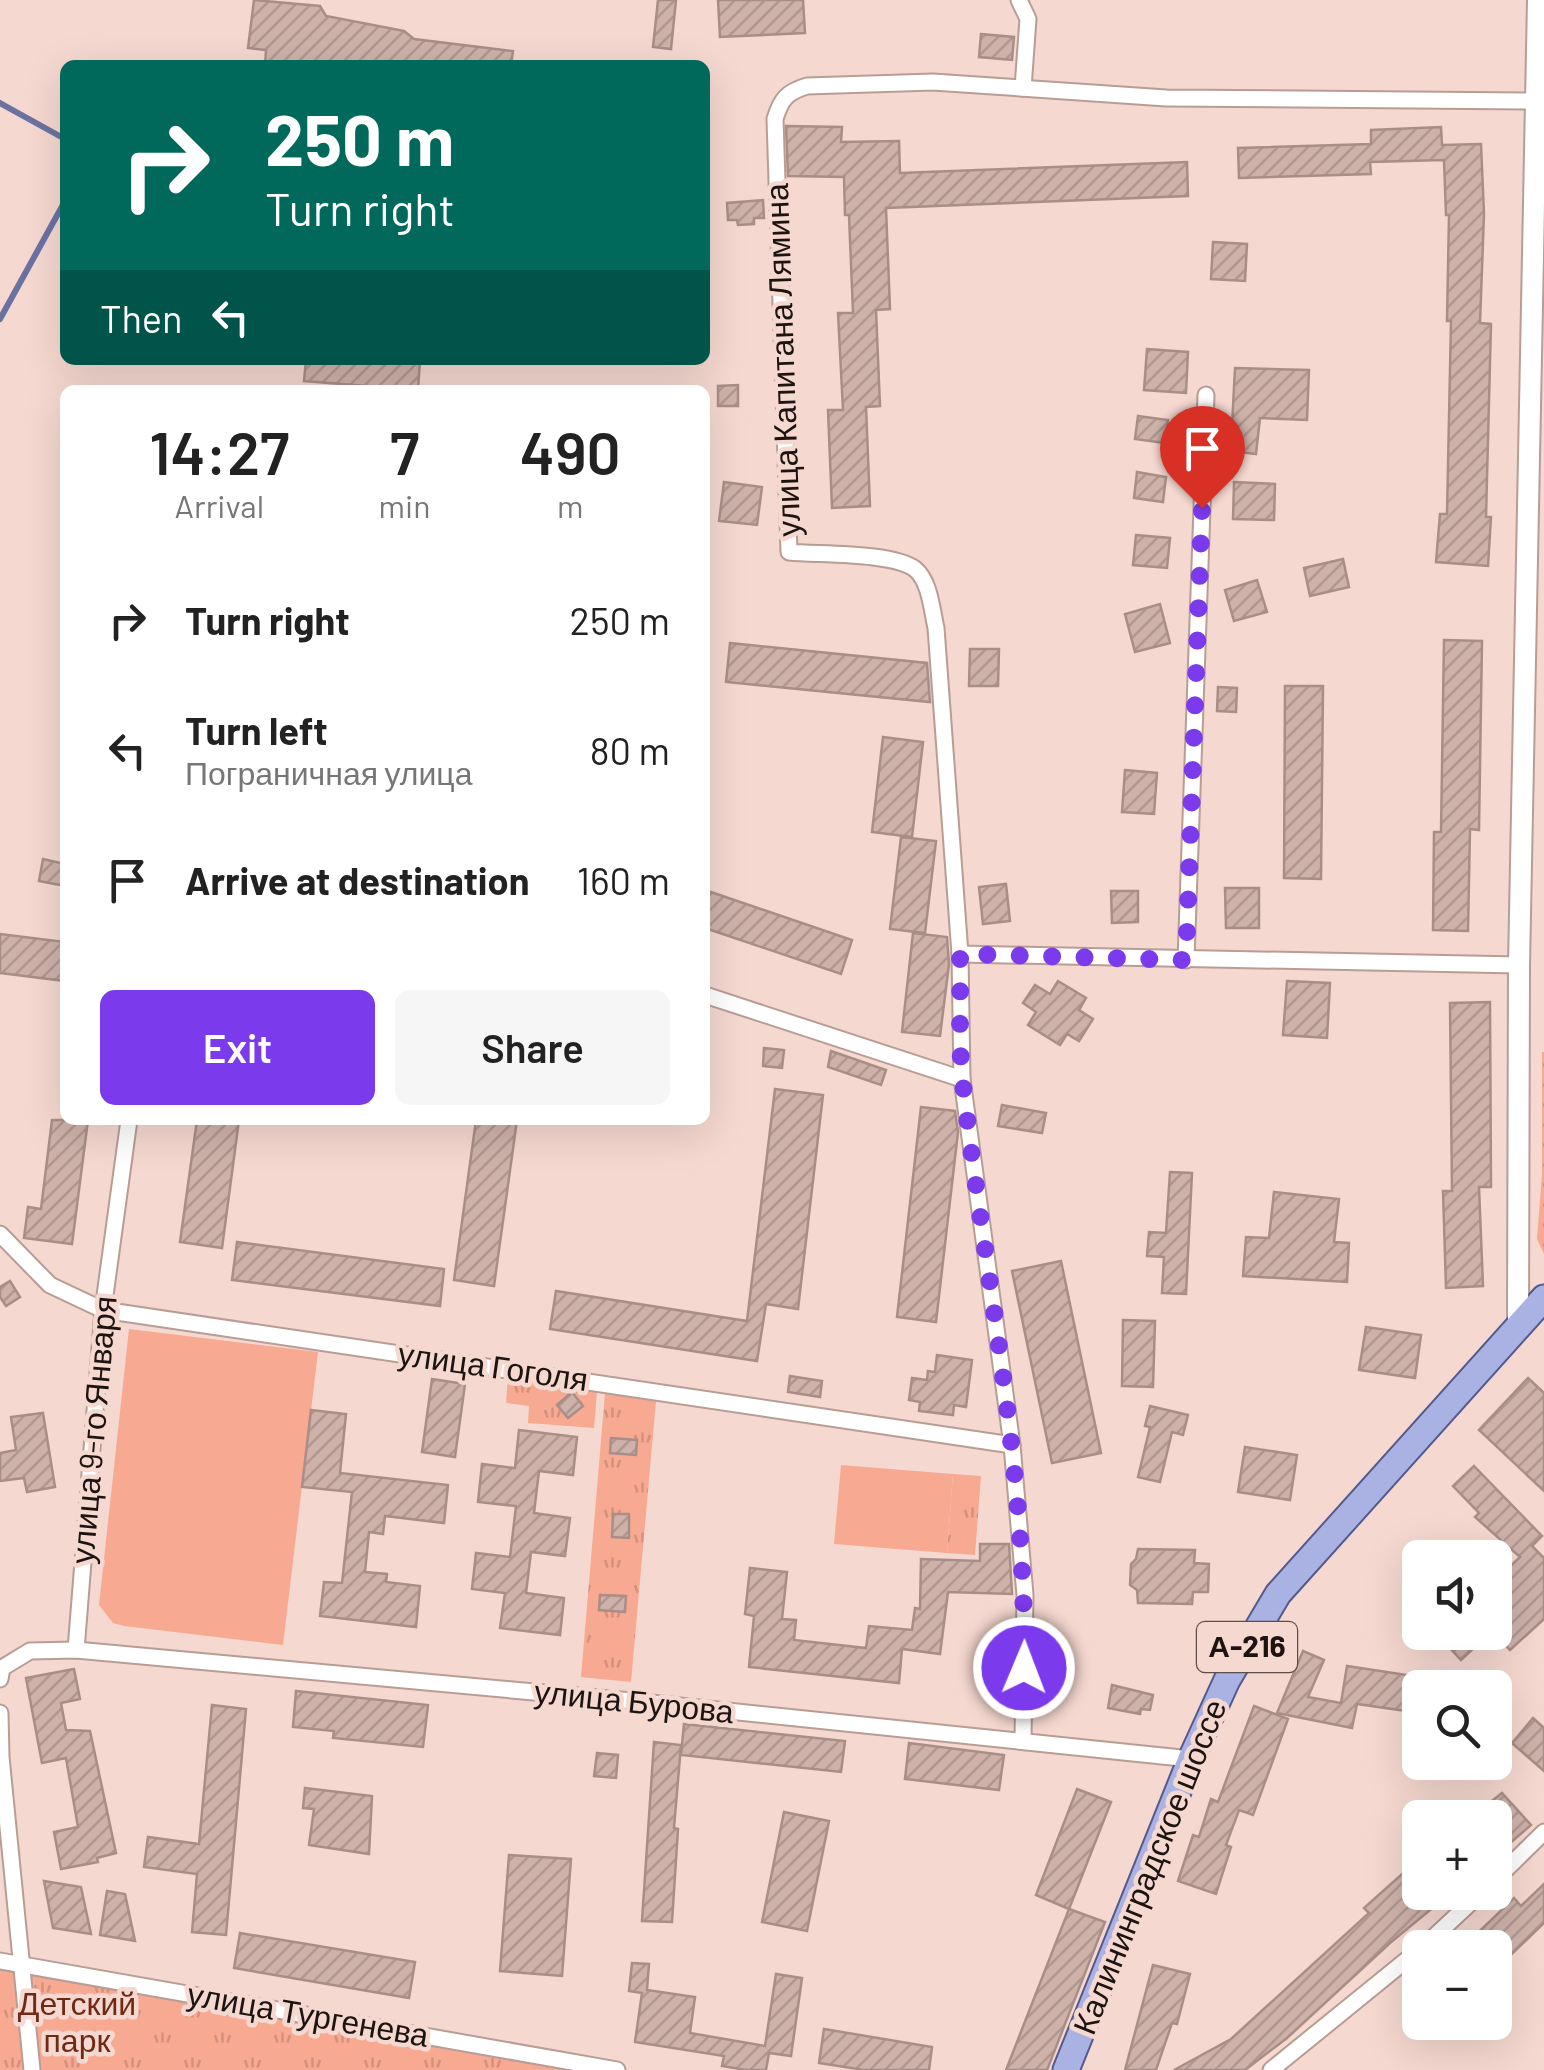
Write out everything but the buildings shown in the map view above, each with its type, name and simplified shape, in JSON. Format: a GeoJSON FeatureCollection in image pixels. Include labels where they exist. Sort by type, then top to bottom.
{"type":"FeatureCollection","features":[{"type":"Feature","properties":{"kind":"main road","name":"Калининградское шоссе"},"geometry":{"type":"LineString","coordinates":[[1066,2070],[1191,1759],[1227,1680],[1278,1594],[1544,1298]]}},
{"type":"Feature","properties":{"kind":"street"},"geometry":{"type":"LineString","coordinates":[[1019,0],[1028,18],[1023,88]]}},
{"type":"Feature","properties":{"kind":"street"},"geometry":{"type":"LineString","coordinates":[[1518,1327],[1519,965],[1538,0]]}},
{"type":"Feature","properties":{"kind":"street","name":"улица Капитана Лямина"},"geometry":{"type":"LineString","coordinates":[[1024,1740],[1025,1595],[1012,1446],[962,1080],[960,954],[938,647],[927,589],[918,570],[899,562],[789,552],[776,120],[780,101],[793,90],[807,86],[933,82],[1166,98],[1537,101]]}},
{"type":"Feature","properties":{"kind":"street"},"geometry":{"type":"LineString","coordinates":[[1186,960],[1206,394]]}},
{"type":"Feature","properties":{"kind":"street"},"geometry":{"type":"LineString","coordinates":[[960,954],[1519,965]]}},
{"type":"Feature","properties":{"kind":"street"},"geometry":{"type":"LineString","coordinates":[[710,997],[962,1080]]}},
{"type":"Feature","properties":{"kind":"street","name":"улица 9-го Января"},"geometry":{"type":"LineString","coordinates":[[76,1650],[103,1310],[128,1125]]}},
{"type":"Feature","properties":{"kind":"street","name":"улица Гоголя"},"geometry":{"type":"LineString","coordinates":[[0,1234],[50,1285],[103,1310],[1012,1446]]}},
{"type":"Feature","properties":{"kind":"street"},"geometry":{"type":"LineString","coordinates":[[0,1679],[2,1668],[30,1651],[76,1650]]}},
{"type":"Feature","properties":{"kind":"street","name":"улица Бурова"},"geometry":{"type":"LineString","coordinates":[[76,1650],[1191,1759]]}},
{"type":"Feature","properties":{"kind":"street"},"geometry":{"type":"LineString","coordinates":[[0,1713],[32,2070]]}},
{"type":"Feature","properties":{"kind":"street"},"geometry":{"type":"LineString","coordinates":[[1512,1863],[1544,1832]]}},
{"type":"Feature","properties":{"kind":"street"},"geometry":{"type":"LineString","coordinates":[[1441,1930],[1462,1910]]}},
{"type":"Feature","properties":{"kind":"street","name":"улица Тургенева"},"geometry":{"type":"LineString","coordinates":[[0,1961],[617,2070]]}},
{"type":"Feature","properties":{"kind":"street"},"geometry":{"type":"LineString","coordinates":[[1271,2070],[1402,1963]]}},
{"type":"Feature","properties":{"kind":"green space"},"geometry":{"type":"Polygon","coordinates":[[[1542,1052],[1544,1254],[1537,1239],[1542,1174],[1542,1052]]]}},
{"type":"Feature","properties":{"kind":"green space"},"geometry":{"type":"Polygon","coordinates":[[[129,1329],[318,1352],[283,1645],[124,1626],[113,1623],[99,1605],[129,1329]]]}},
{"type":"Feature","properties":{"kind":"green space"},"geometry":{"type":"Polygon","coordinates":[[[508,1377],[597,1392],[594,1428],[528,1423],[529,1406],[506,1403],[508,1377]]]}},
{"type":"Feature","properties":{"kind":"green space"},"geometry":{"type":"Polygon","coordinates":[[[605,1393],[656,1401],[631,1682],[581,1677],[605,1393]]]}},
{"type":"Feature","properties":{"kind":"green space"},"geometry":{"type":"Polygon","coordinates":[[[841,1465],[953,1474],[947,1553],[834,1544],[841,1465]]]}},
{"type":"Feature","properties":{"kind":"green space"},"geometry":{"type":"Polygon","coordinates":[[[953,1474],[981,1476],[975,1555],[947,1553],[953,1474]]]}},
{"type":"Feature","properties":{"kind":"green space","name":"Детский парк"},"geometry":{"type":"Polygon","coordinates":[[[0,1961],[617,2070],[0,2070],[0,1961]]]}},
{"type":"Feature","properties":{"kind":"waterway"},"geometry":{"type":"LineString","coordinates":[[0,103],[60,136]]}},
{"type":"Feature","properties":{"kind":"waterway"},"geometry":{"type":"LineString","coordinates":[[0,319],[60,210]]}},
{"type":"Feature","properties":{"kind":"route"},"geometry":{"type":"LineString","coordinates":[[1024,1668],[1025,1595],[1012,1446],[962,1080],[960,954],[1186,960],[1202,508]]}}]}
